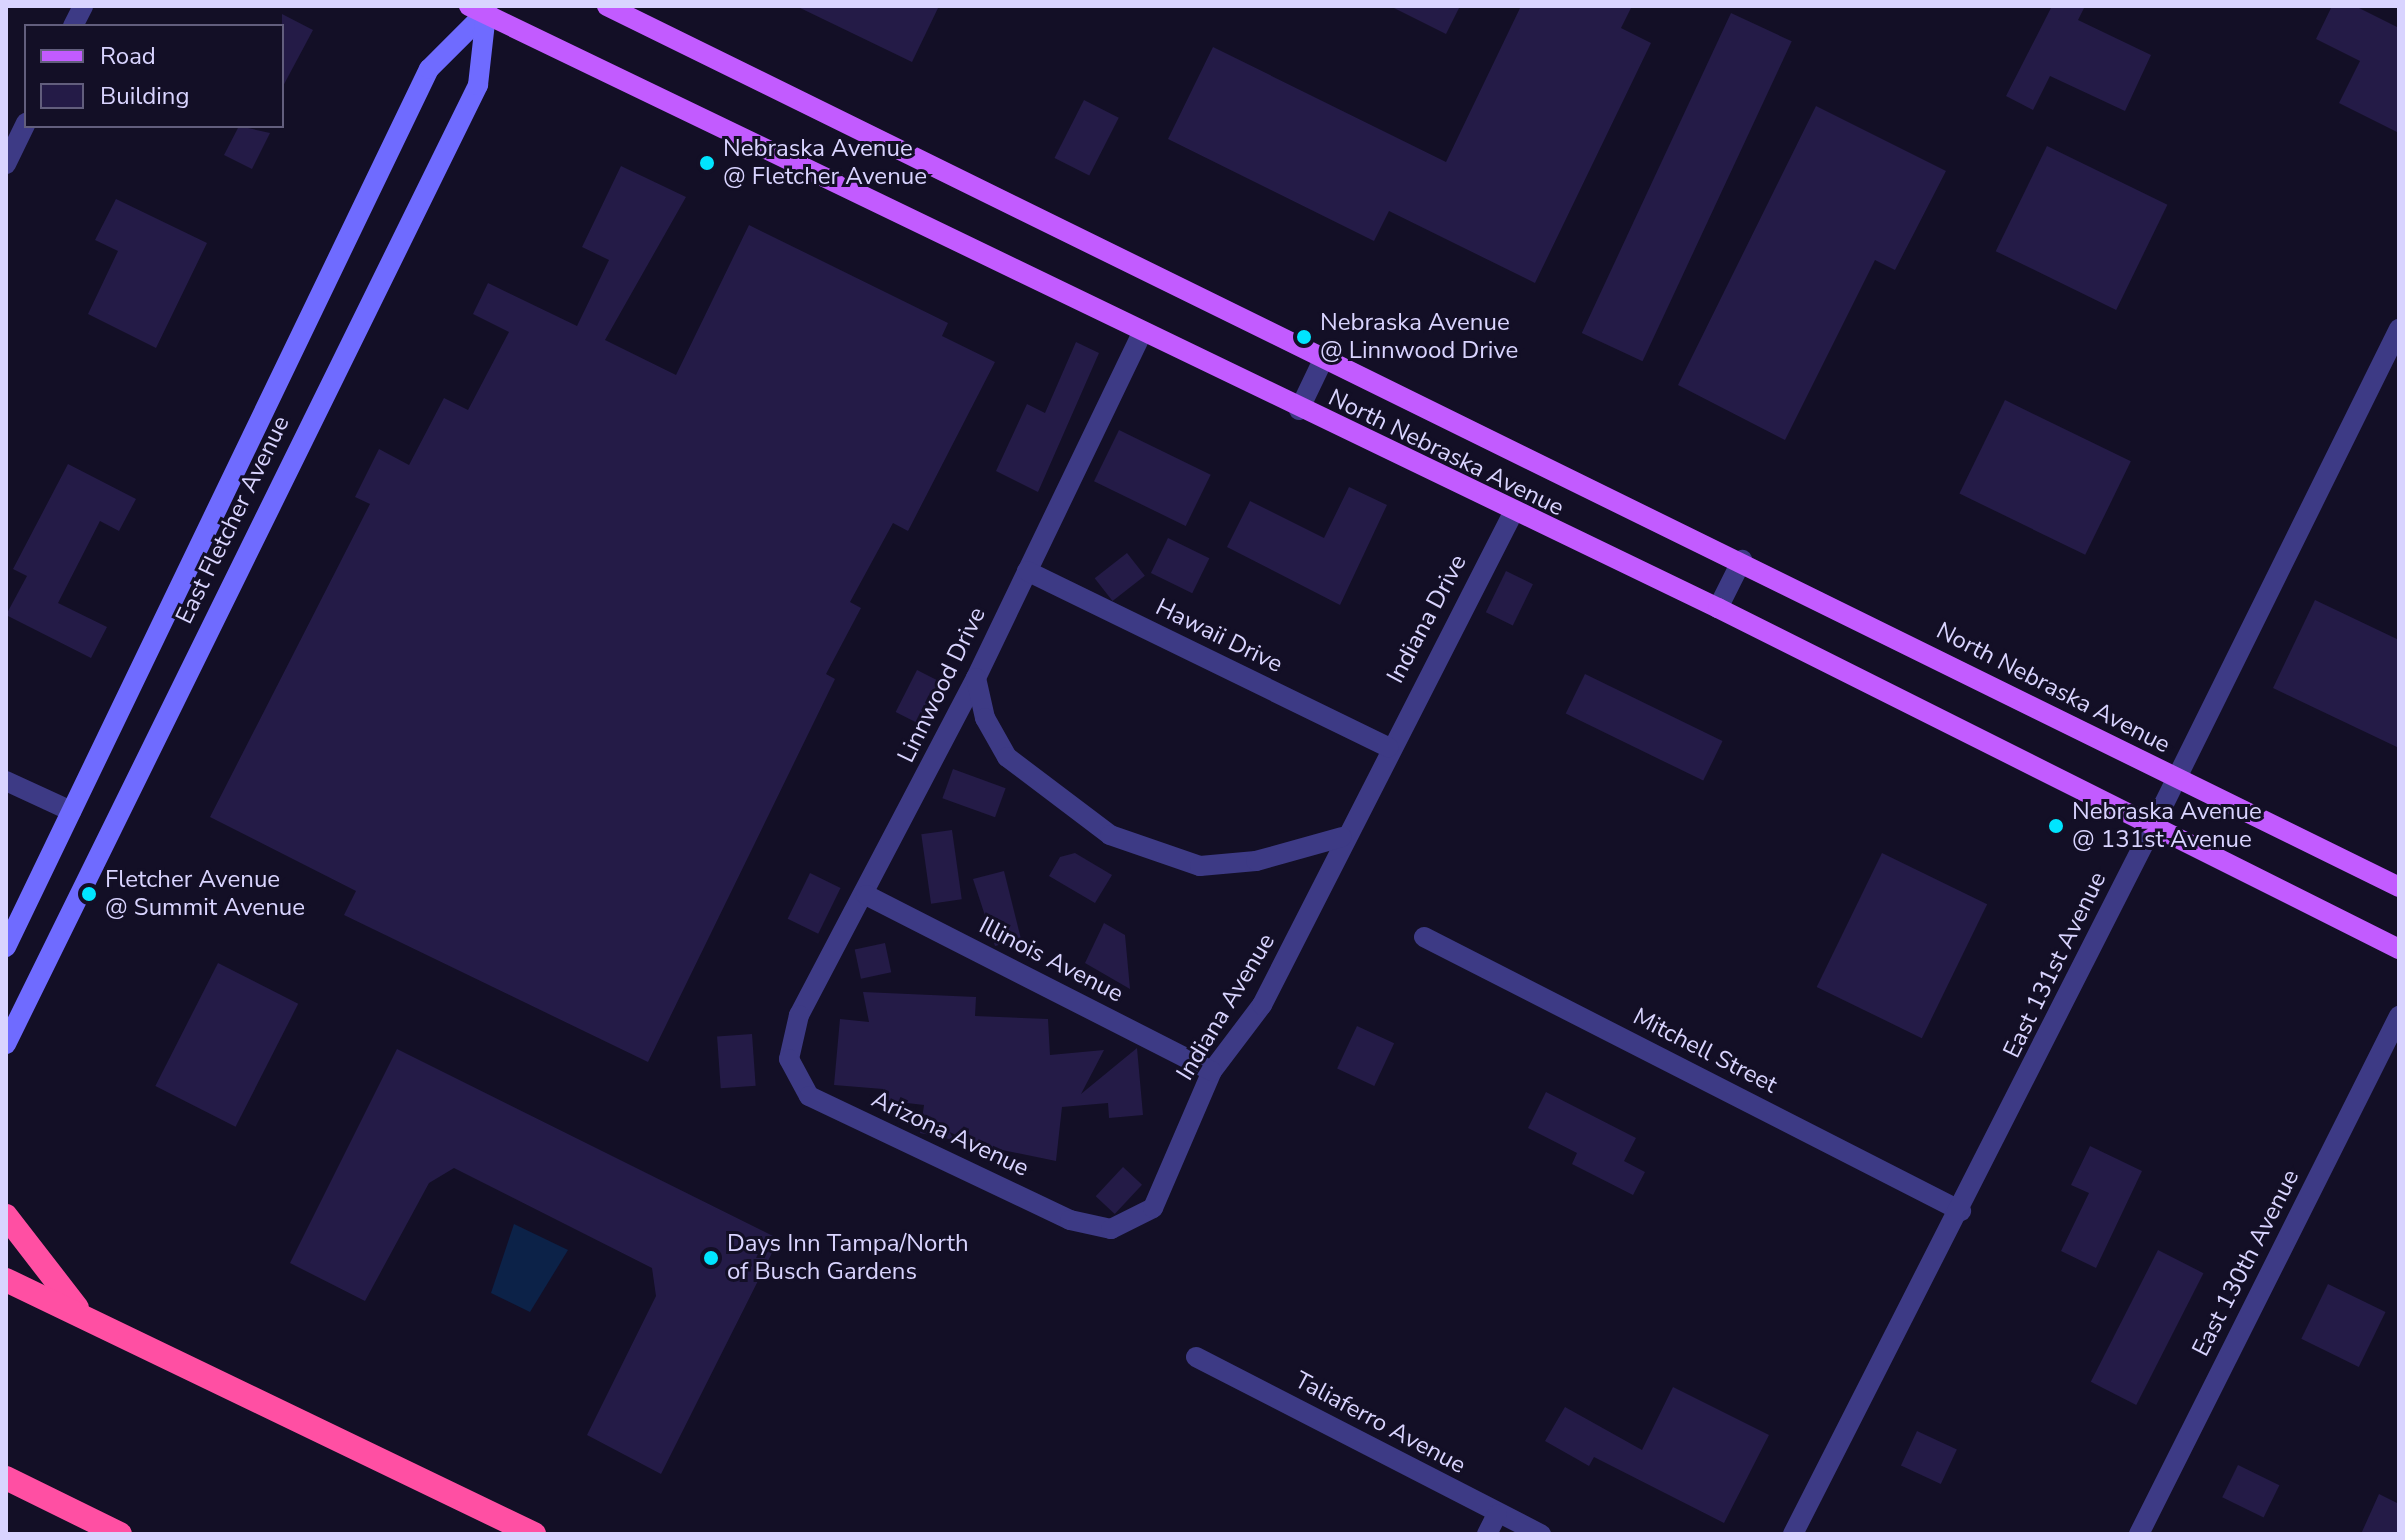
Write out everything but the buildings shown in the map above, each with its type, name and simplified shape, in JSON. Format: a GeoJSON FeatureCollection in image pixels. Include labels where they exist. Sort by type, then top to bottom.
{"type":"FeatureCollection","features":[{"type":"Feature","properties":{"kind":"highway"},"geometry":{"type":"LineString","coordinates":[[6,1216],[81,1313]]}},
{"type":"Feature","properties":{"kind":"highway"},"geometry":{"type":"LineString","coordinates":[[6,1280],[81,1313],[534,1534]]}},
{"type":"Feature","properties":{"kind":"highway"},"geometry":{"type":"LineString","coordinates":[[6,1478],[120,1534]]}},
{"type":"Feature","properties":{"kind":"main road","name":"North Nebraska Avenue"},"geometry":{"type":"LineString","coordinates":[[607,6],[1323,360],[1742,560],[2399,887]]}},
{"type":"Feature","properties":{"kind":"main road","name":"North Nebraska Avenue"},"geometry":{"type":"LineString","coordinates":[[482,9],[1512,515],[1718,608],[2399,949]]}},
{"type":"Feature","properties":{"kind":"main road","name":"East Fletcher Avenue"},"geometry":{"type":"LineString","coordinates":[[6,947],[429,69],[482,9]]}},
{"type":"Feature","properties":{"kind":"main road","name":"East Fletcher Avenue"},"geometry":{"type":"LineString","coordinates":[[6,1044],[478,85],[482,9]]}},
{"type":"Feature","properties":{"kind":"street"},"geometry":{"type":"LineString","coordinates":[[74,24],[83,6]]}},
{"type":"Feature","properties":{"kind":"street"},"geometry":{"type":"LineString","coordinates":[[6,164],[24,127]]}},
{"type":"Feature","properties":{"kind":"street","name":"East 131st Avenue"},"geometry":{"type":"LineString","coordinates":[[1793,1534],[1961,1211],[2399,329]]}},
{"type":"Feature","properties":{"kind":"street","name":"Linnwood Drive"},"geometry":{"type":"LineString","coordinates":[[789,1059],[799,1015],[866,895],[976,678],[1142,333]]}},
{"type":"Feature","properties":{"kind":"street"},"geometry":{"type":"LineString","coordinates":[[1299,410],[1323,360]]}},
{"type":"Feature","properties":{"kind":"street","name":"Indiana Drive"},"geometry":{"type":"LineString","coordinates":[[1388,747],[1512,515]]}},
{"type":"Feature","properties":{"kind":"street"},"geometry":{"type":"LineString","coordinates":[[1718,608],[1742,560]]}},
{"type":"Feature","properties":{"kind":"street","name":"Hawaii Drive"},"geometry":{"type":"LineString","coordinates":[[1027,571],[1388,747]]}},
{"type":"Feature","properties":{"kind":"street"},"geometry":{"type":"LineString","coordinates":[[976,678],[985,718],[1007,757],[1110,835],[1200,866],[1256,861],[1342,837]]}},
{"type":"Feature","properties":{"kind":"street","name":"Indiana Avenue"},"geometry":{"type":"LineString","coordinates":[[1111,1229],[1153,1208],[1212,1071],[1262,1005],[1388,747]]}},
{"type":"Feature","properties":{"kind":"street"},"geometry":{"type":"LineString","coordinates":[[6,781],[71,811]]}},
{"type":"Feature","properties":{"kind":"street","name":"Illinois Avenue"},"geometry":{"type":"LineString","coordinates":[[866,895],[1212,1071]]}},
{"type":"Feature","properties":{"kind":"street","name":"Mitchell Street"},"geometry":{"type":"LineString","coordinates":[[1424,937],[1961,1211]]}},
{"type":"Feature","properties":{"kind":"street","name":"East 130th Avenue"},"geometry":{"type":"LineString","coordinates":[[2139,1534],[2399,1016]]}},
{"type":"Feature","properties":{"kind":"street","name":"Arizona Avenue"},"geometry":{"type":"LineString","coordinates":[[789,1059],[809,1096],[1070,1220],[1111,1229]]}},
{"type":"Feature","properties":{"kind":"street","name":"Taliaferro Avenue"},"geometry":{"type":"LineString","coordinates":[[1196,1357],[1541,1534]]}},
{"type":"Feature","properties":{"kind":"street"},"geometry":{"type":"LineString","coordinates":[[1487,1534],[1497,1514]]}},
{"type":"Feature","properties":{"kind":"water"},"geometry":{"type":"Polygon","coordinates":[[[514,1224],[568,1250],[530,1312],[491,1293],[514,1224]]]}},
{"type":"Feature","properties":{"kind":"place","name":"Nebraska Avenue @ Fletcher Avenue"},"geometry":{"type":"Point","coordinates":[707,163]}},
{"type":"Feature","properties":{"kind":"place","name":"Nebraska Avenue @ Linnwood Drive"},"geometry":{"type":"Point","coordinates":[1304,337]}},
{"type":"Feature","properties":{"kind":"place","name":"Nebraska Avenue @ 131st Avenue"},"geometry":{"type":"Point","coordinates":[2056,826]}},
{"type":"Feature","properties":{"kind":"place","name":"Fletcher Avenue @ Summit Avenue"},"geometry":{"type":"Point","coordinates":[89,894]}},
{"type":"Feature","properties":{"kind":"place","name":"Days Inn Tampa/North of Busch Gardens"},"geometry":{"type":"Point","coordinates":[711,1258]}}]}
